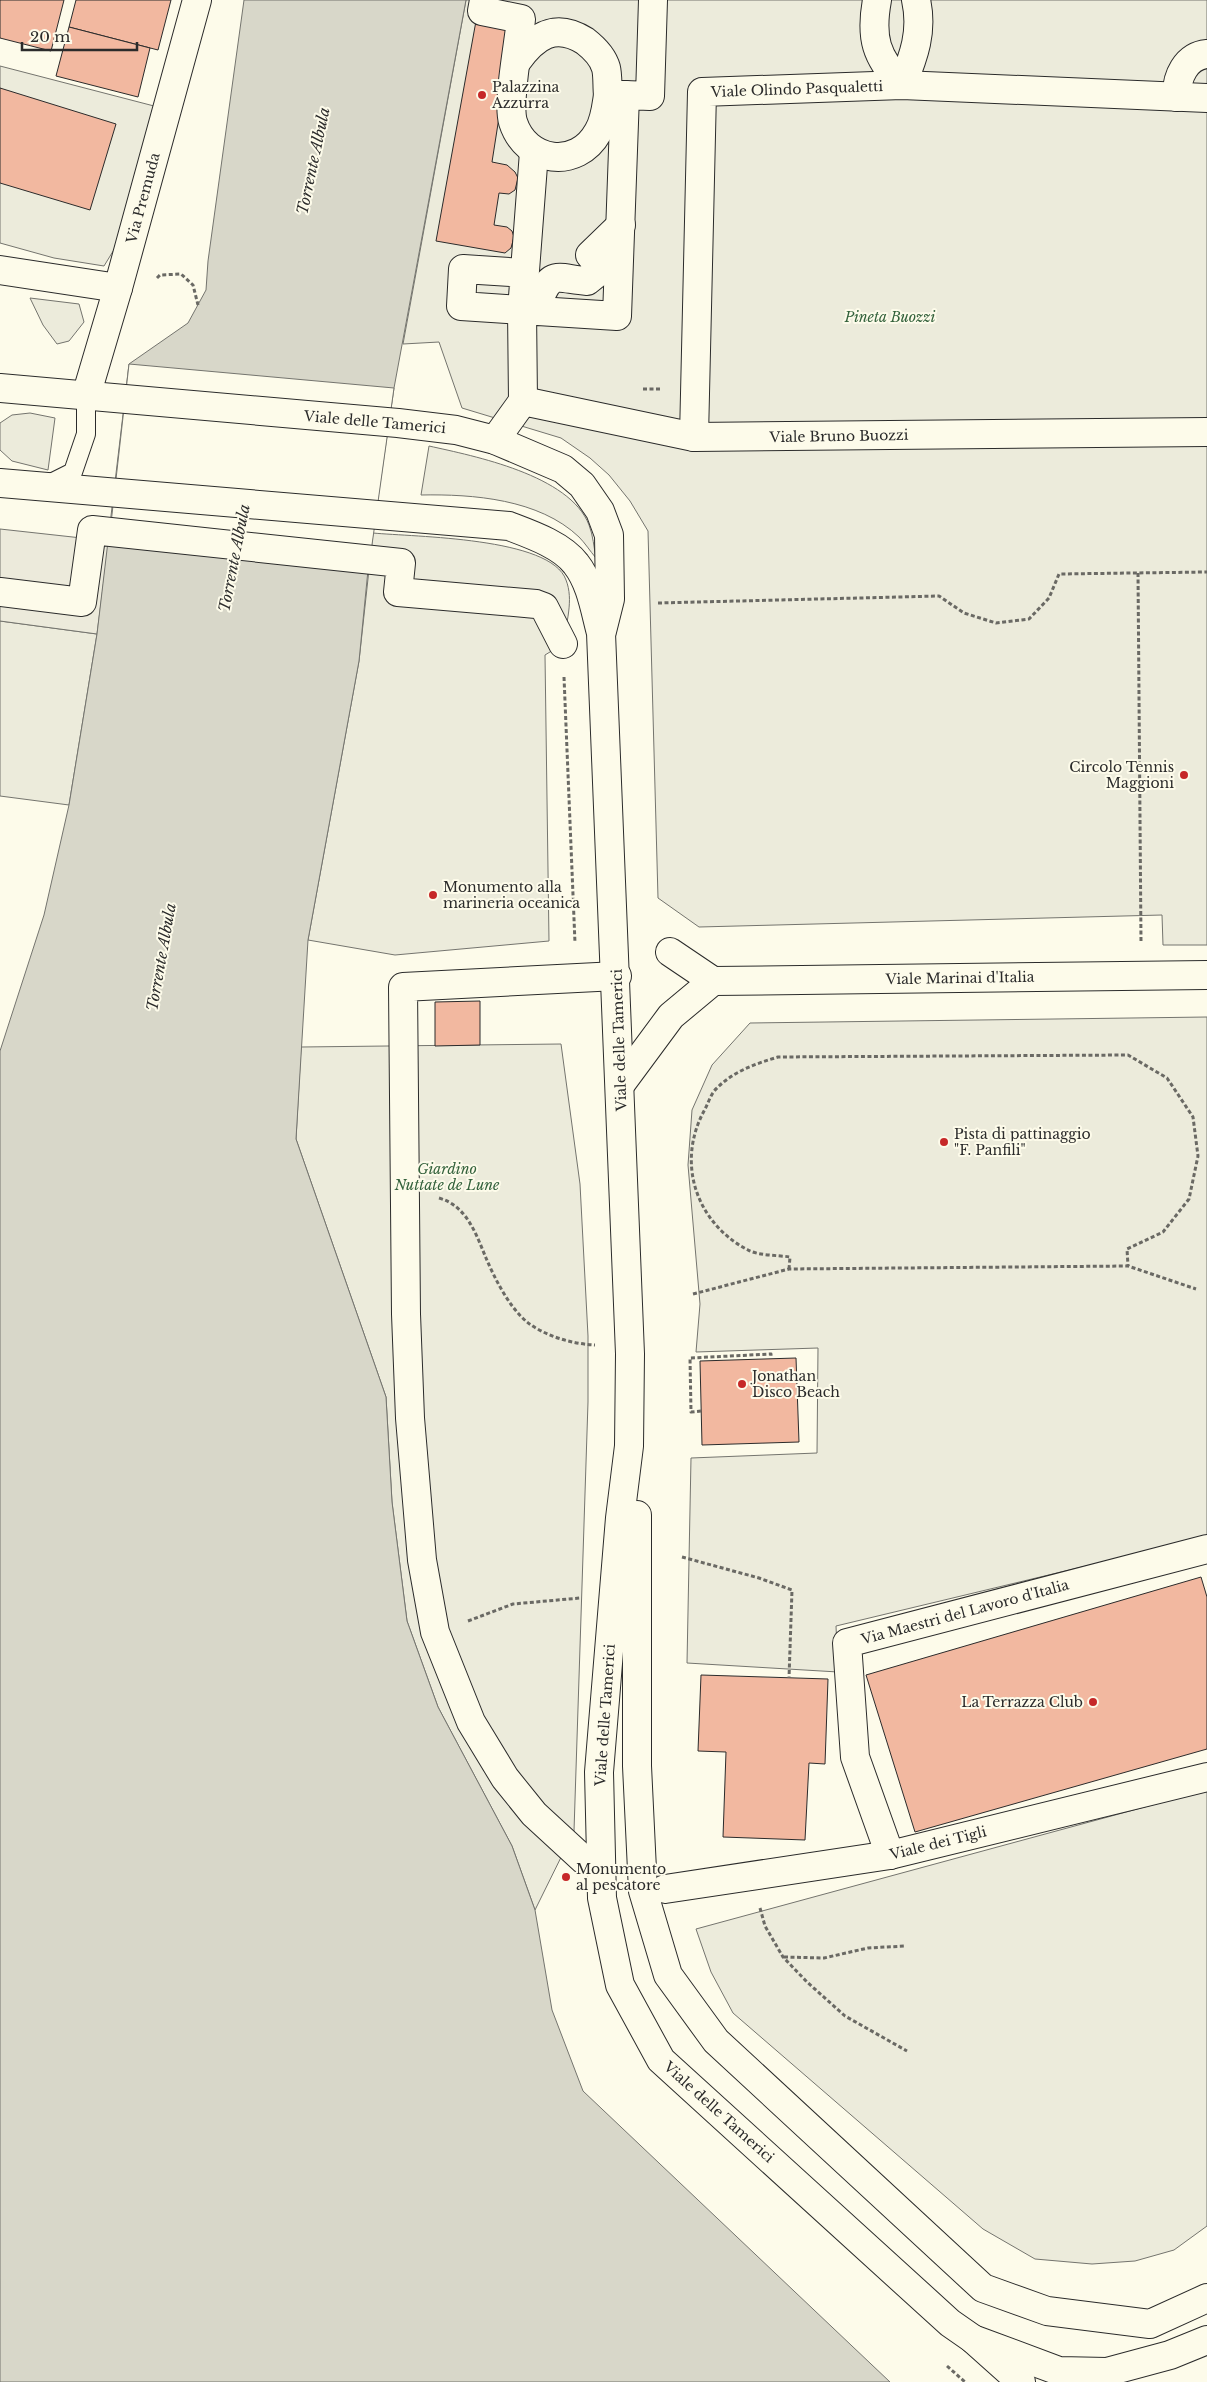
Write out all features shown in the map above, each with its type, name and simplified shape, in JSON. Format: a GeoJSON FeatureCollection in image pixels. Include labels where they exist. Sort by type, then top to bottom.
{"type":"FeatureCollection","features":[{"type":"Feature","properties":{"kind":"street","name":"Via Premuda"},"geometry":{"type":"LineString","coordinates":[[86,396],[118,288],[197,0]]}},
{"type":"Feature","properties":{"kind":"street"},"geometry":{"type":"LineString","coordinates":[[484,0],[482,11],[521,19],[513,91],[512,120],[518,136],[534,152],[557,157],[569,157],[584,149],[598,133],[616,95]]}},
{"type":"Feature","properties":{"kind":"street"},"geometry":{"type":"LineString","coordinates":[[616,95],[650,96],[653,0]]}},
{"type":"Feature","properties":{"kind":"street"},"geometry":{"type":"LineString","coordinates":[[877,0],[874,36],[878,50],[887,69],[902,85],[916,54],[920,18],[916,0]]}},
{"type":"Feature","properties":{"kind":"street"},"geometry":{"type":"LineString","coordinates":[[517,61],[529,46],[542,36],[552,32],[576,36],[591,46],[601,58],[606,69],[616,95],[621,226],[617,316],[461,306],[463,269],[524,273]]}},
{"type":"Feature","properties":{"kind":"street"},"geometry":{"type":"LineString","coordinates":[[1177,97],[1183,69],[1190,60],[1207,54]]}},
{"type":"Feature","properties":{"kind":"street","name":"Viale Olindo Pasqualetti"},"geometry":{"type":"LineString","coordinates":[[694,437],[702,92],[902,85],[1207,98]]}},
{"type":"Feature","properties":{"kind":"street"},"geometry":{"type":"LineString","coordinates":[[495,440],[522,401],[531,310],[524,273],[534,152]]}},
{"type":"Feature","properties":{"kind":"street"},"geometry":{"type":"LineString","coordinates":[[531,310],[538,303],[544,286],[555,278],[568,277],[588,281],[602,268],[590,255],[621,226]]}},
{"type":"Feature","properties":{"kind":"street"},"geometry":{"type":"LineString","coordinates":[[0,270],[118,288]]}},
{"type":"Feature","properties":{"kind":"street","name":"Viale delle Tamerici"},"geometry":{"type":"LineString","coordinates":[[0,388],[398,423],[456,430],[495,440],[563,469],[582,485],[600,511],[609,535],[610,599],[601,633]]}},
{"type":"Feature","properties":{"kind":"street","name":"Viale Bruno Buozzi"},"geometry":{"type":"LineString","coordinates":[[522,401],[694,437],[1207,432]]}},
{"type":"Feature","properties":{"kind":"street","name":"Viale delle Tamerici"},"geometry":{"type":"LineString","coordinates":[[5,481],[42,488],[509,526],[547,541],[576,563],[587,584],[601,633],[617,976],[630,1354],[629,1446],[620,1518],[599,1772],[602,1898],[620,1986],[661,2060],[950,2323],[973,2339],[1021,2382]]}},
{"type":"Feature","properties":{"kind":"street"},"geometry":{"type":"LineString","coordinates":[[0,592],[82,602],[92,530],[401,563],[398,592],[526,602],[544,607],[563,644]]}},
{"type":"Feature","properties":{"kind":"street"},"geometry":{"type":"LineString","coordinates":[[620,1085],[672,1016],[713,982],[670,952]]}},
{"type":"Feature","properties":{"kind":"street","name":"Viale Marinai d'Italia"},"geometry":{"type":"LineString","coordinates":[[713,982],[1207,975]]}},
{"type":"Feature","properties":{"kind":"street"},"geometry":{"type":"LineString","coordinates":[[584,1860],[534,1814],[505,1778],[471,1722],[435,1632],[422,1560],[410,1418],[406,1314],[403,987],[617,976]]}},
{"type":"Feature","properties":{"kind":"street","name":"Viale delle Tamerici"},"geometry":{"type":"LineString","coordinates":[[629,1446],[637,1514],[637,1766],[643,1891],[668,1974],[716,2042],[983,2288],[1047,2311],[1150,2324],[1207,2298]]}},
{"type":"Feature","properties":{"kind":"street","name":"Via Maestri del Lavoro d'Italia"},"geometry":{"type":"LineString","coordinates":[[890,1855],[855,1757],[846,1643],[1207,1549]]}},
{"type":"Feature","properties":{"kind":"street","name":"Viale dei Tigli"},"geometry":{"type":"LineString","coordinates":[[665,1889],[890,1855],[1207,1777]]}},
{"type":"Feature","properties":{"kind":"street"},"geometry":{"type":"LineString","coordinates":[[973,2339],[1059,2371],[1107,2372],[1170,2355],[1207,2340]]}},
{"type":"Feature","properties":{"kind":"lane"},"geometry":{"type":"LineString","coordinates":[[42,488],[73,472],[86,434],[86,396]]}},
{"type":"Feature","properties":{"kind":"path"},"geometry":{"type":"LineString","coordinates":[[154,282],[160,275],[181,274],[193,284],[198,305]]}},
{"type":"Feature","properties":{"kind":"path"},"geometry":{"type":"LineString","coordinates":[[658,603],[940,596],[964,613],[996,623],[1029,619],[1049,598],[1059,574],[1207,572]]}},
{"type":"Feature","properties":{"kind":"path"},"geometry":{"type":"LineString","coordinates":[[1138,573],[1141,976]]}},
{"type":"Feature","properties":{"kind":"path"},"geometry":{"type":"LineString","coordinates":[[563,644],[577,978]]}},
{"type":"Feature","properties":{"kind":"path"},"geometry":{"type":"LineString","coordinates":[[789,1269],[790,1257],[750,1251],[722,1232],[699,1202],[690,1164],[696,1126],[716,1088],[745,1067],[778,1057],[1128,1055],[1167,1078],[1193,1117],[1198,1156],[1189,1199],[1163,1232],[1127,1249],[1128,1266]]}},
{"type":"Feature","properties":{"kind":"path"},"geometry":{"type":"LineString","coordinates":[[406,1196],[427,1194],[450,1201],[473,1225],[503,1293],[527,1322],[560,1339],[598,1345]]}},
{"type":"Feature","properties":{"kind":"path"},"geometry":{"type":"LineString","coordinates":[[693,1294],[789,1269],[1128,1266],[1196,1289]]}},
{"type":"Feature","properties":{"kind":"path"},"geometry":{"type":"LineString","coordinates":[[701,1411],[691,1412],[690,1358],[771,1354],[771,1358]]}},
{"type":"Feature","properties":{"kind":"path"},"geometry":{"type":"LineString","coordinates":[[682,1557],[759,1578],[792,1590],[789,1678]]}},
{"type":"Feature","properties":{"kind":"path"},"geometry":{"type":"LineString","coordinates":[[435,1632],[513,1604],[584,1597]]}},
{"type":"Feature","properties":{"kind":"path"},"geometry":{"type":"LineString","coordinates":[[752,1876],[765,1926],[783,1958],[845,2016],[907,2051]]}},
{"type":"Feature","properties":{"kind":"path"},"geometry":{"type":"LineString","coordinates":[[783,1958],[824,1958],[868,1948],[905,1946]]}},
{"type":"Feature","properties":{"kind":"green space","name":"Pineta Buozzi"},"geometry":{"type":"Polygon","coordinates":[[[466,0],[1207,0],[1207,945],[1163,945],[1162,915],[699,927],[658,898],[648,531],[630,501],[609,475],[590,458],[561,438],[462,408],[439,342],[403,344],[466,0]]]}},
{"type":"Feature","properties":{"kind":"green space"},"geometry":{"type":"Polygon","coordinates":[[[0,66],[154,106],[115,248],[104,266],[54,258],[0,243],[0,66]]]}},
{"type":"Feature","properties":{"kind":"green space"},"geometry":{"type":"Polygon","coordinates":[[[30,298],[79,304],[84,322],[69,341],[57,344],[43,325],[30,298]]]}},
{"type":"Feature","properties":{"kind":"green space"},"geometry":{"type":"Polygon","coordinates":[[[30,413],[55,418],[48,470],[12,461],[0,450],[0,423],[12,415],[30,413]]]}},
{"type":"Feature","properties":{"kind":"green space"},"geometry":{"type":"Polygon","coordinates":[[[429,446],[519,470],[562,493],[579,508],[589,525],[596,558],[579,537],[563,524],[545,514],[504,501],[462,496],[421,495],[429,446]]]}},
{"type":"Feature","properties":{"kind":"green space"},"geometry":{"type":"Polygon","coordinates":[[[373,533],[448,538],[509,547],[535,555],[555,566],[566,580],[569,604],[563,644],[545,655],[549,941],[395,955],[308,940],[359,661],[373,533]]]}},
{"type":"Feature","properties":{"kind":"green space"},"geometry":{"type":"Polygon","coordinates":[[[0,621],[97,634],[69,805],[0,796],[0,621]]]}},
{"type":"Feature","properties":{"kind":"green space"},"geometry":{"type":"Polygon","coordinates":[[[1207,1017],[1207,1537],[836,1626],[838,1672],[687,1663],[691,1458],[817,1453],[818,1348],[696,1352],[700,1304],[688,1165],[692,1110],[712,1065],[750,1023],[1207,1017]]]}},
{"type":"Feature","properties":{"kind":"green space","name":"Giardino Nuttate de Lune"},"geometry":{"type":"Polygon","coordinates":[[[561,1044],[580,1184],[588,1336],[588,1402],[574,1831],[535,1910],[512,1846],[438,1707],[407,1621],[392,1502],[386,1397],[296,1139],[301,1047],[561,1044]]]}},
{"type":"Feature","properties":{"kind":"green space"},"geometry":{"type":"Polygon","coordinates":[[[1207,1790],[1207,2226],[1174,2250],[1135,2261],[1092,2264],[1035,2259],[983,2229],[733,2013],[711,1972],[696,1929],[1207,1790]]]}},
{"type":"Feature","properties":{"kind":"shaded area"},"geometry":{"type":"Polygon","coordinates":[[[0,529],[109,541],[97,634],[0,621],[0,529]]]}},
{"type":"Feature","properties":{"kind":"water","name":"Torrente Albula"},"geometry":{"type":"Polygon","coordinates":[[[244,0],[466,0],[394,388],[369,560],[359,661],[308,940],[296,1139],[386,1397],[392,1502],[407,1621],[438,1707],[512,1846],[535,1910],[552,2010],[583,2091],[890,2382],[0,2382],[0,1051],[44,915],[69,805],[97,634],[129,364],[188,323],[206,290],[208,261],[244,0]]]}},
{"type":"Feature","properties":{"kind":"pier"},"geometry":{"type":"Polygon","coordinates":[[[129,364],[394,388],[369,566],[109,541],[129,364]]]}},
{"type":"Feature","properties":{"kind":"building"},"geometry":{"type":"Polygon","coordinates":[[[0,0],[64,0],[51,51],[0,38],[0,0]]]}},
{"type":"Feature","properties":{"kind":"building"},"geometry":{"type":"Polygon","coordinates":[[[76,0],[171,0],[158,50],[69,27],[76,0]]]}},
{"type":"Feature","properties":{"kind":"building","name":"Palazzina Azzurra"},"geometry":{"type":"Polygon","coordinates":[[[476,21],[513,28],[492,162],[507,165],[515,172],[518,178],[515,190],[509,194],[499,193],[494,225],[507,227],[512,231],[514,237],[511,248],[505,253],[436,241],[476,21]]]}},
{"type":"Feature","properties":{"kind":"building"},"geometry":{"type":"Polygon","coordinates":[[[69,27],[150,48],[138,97],[56,76],[69,27]]]}},
{"type":"Feature","properties":{"kind":"building"},"geometry":{"type":"Polygon","coordinates":[[[0,88],[116,124],[90,210],[0,183],[0,88]]]}},
{"type":"Feature","properties":{"kind":"building"},"geometry":{"type":"Polygon","coordinates":[[[480,1001],[480,1045],[435,1046],[435,1002],[480,1001]]]}},
{"type":"Feature","properties":{"kind":"building"},"geometry":{"type":"Polygon","coordinates":[[[796,1358],[799,1442],[702,1445],[700,1361],[796,1358]]]}},
{"type":"Feature","properties":{"kind":"building"},"geometry":{"type":"Polygon","coordinates":[[[1201,1577],[1207,1597],[1207,1749],[915,1832],[866,1675],[1201,1577]]]}},
{"type":"Feature","properties":{"kind":"building"},"geometry":{"type":"Polygon","coordinates":[[[701,1675],[828,1679],[825,1764],[809,1763],[805,1840],[723,1837],[726,1752],[698,1751],[701,1675]]]}},
{"type":"Feature","properties":{"kind":"place","name":"Palazzina Azzurra"},"geometry":{"type":"Point","coordinates":[482,95]}},
{"type":"Feature","properties":{"kind":"place","name":"Circolo Tennis Maggioni"},"geometry":{"type":"Point","coordinates":[1184,775]}},
{"type":"Feature","properties":{"kind":"place","name":"Monumento alla marineria oceanica"},"geometry":{"type":"Point","coordinates":[433,895]}},
{"type":"Feature","properties":{"kind":"place","name":"Pista di pattinaggio \"F. Panfili\""},"geometry":{"type":"Point","coordinates":[944,1142]}},
{"type":"Feature","properties":{"kind":"place","name":"Jonathan Disco Beach"},"geometry":{"type":"Point","coordinates":[742,1384]}},
{"type":"Feature","properties":{"kind":"place","name":"La Terrazza Club"},"geometry":{"type":"Point","coordinates":[1093,1702]}},
{"type":"Feature","properties":{"kind":"place","name":"Monumento al pescatore"},"geometry":{"type":"Point","coordinates":[566,1877]}}]}
